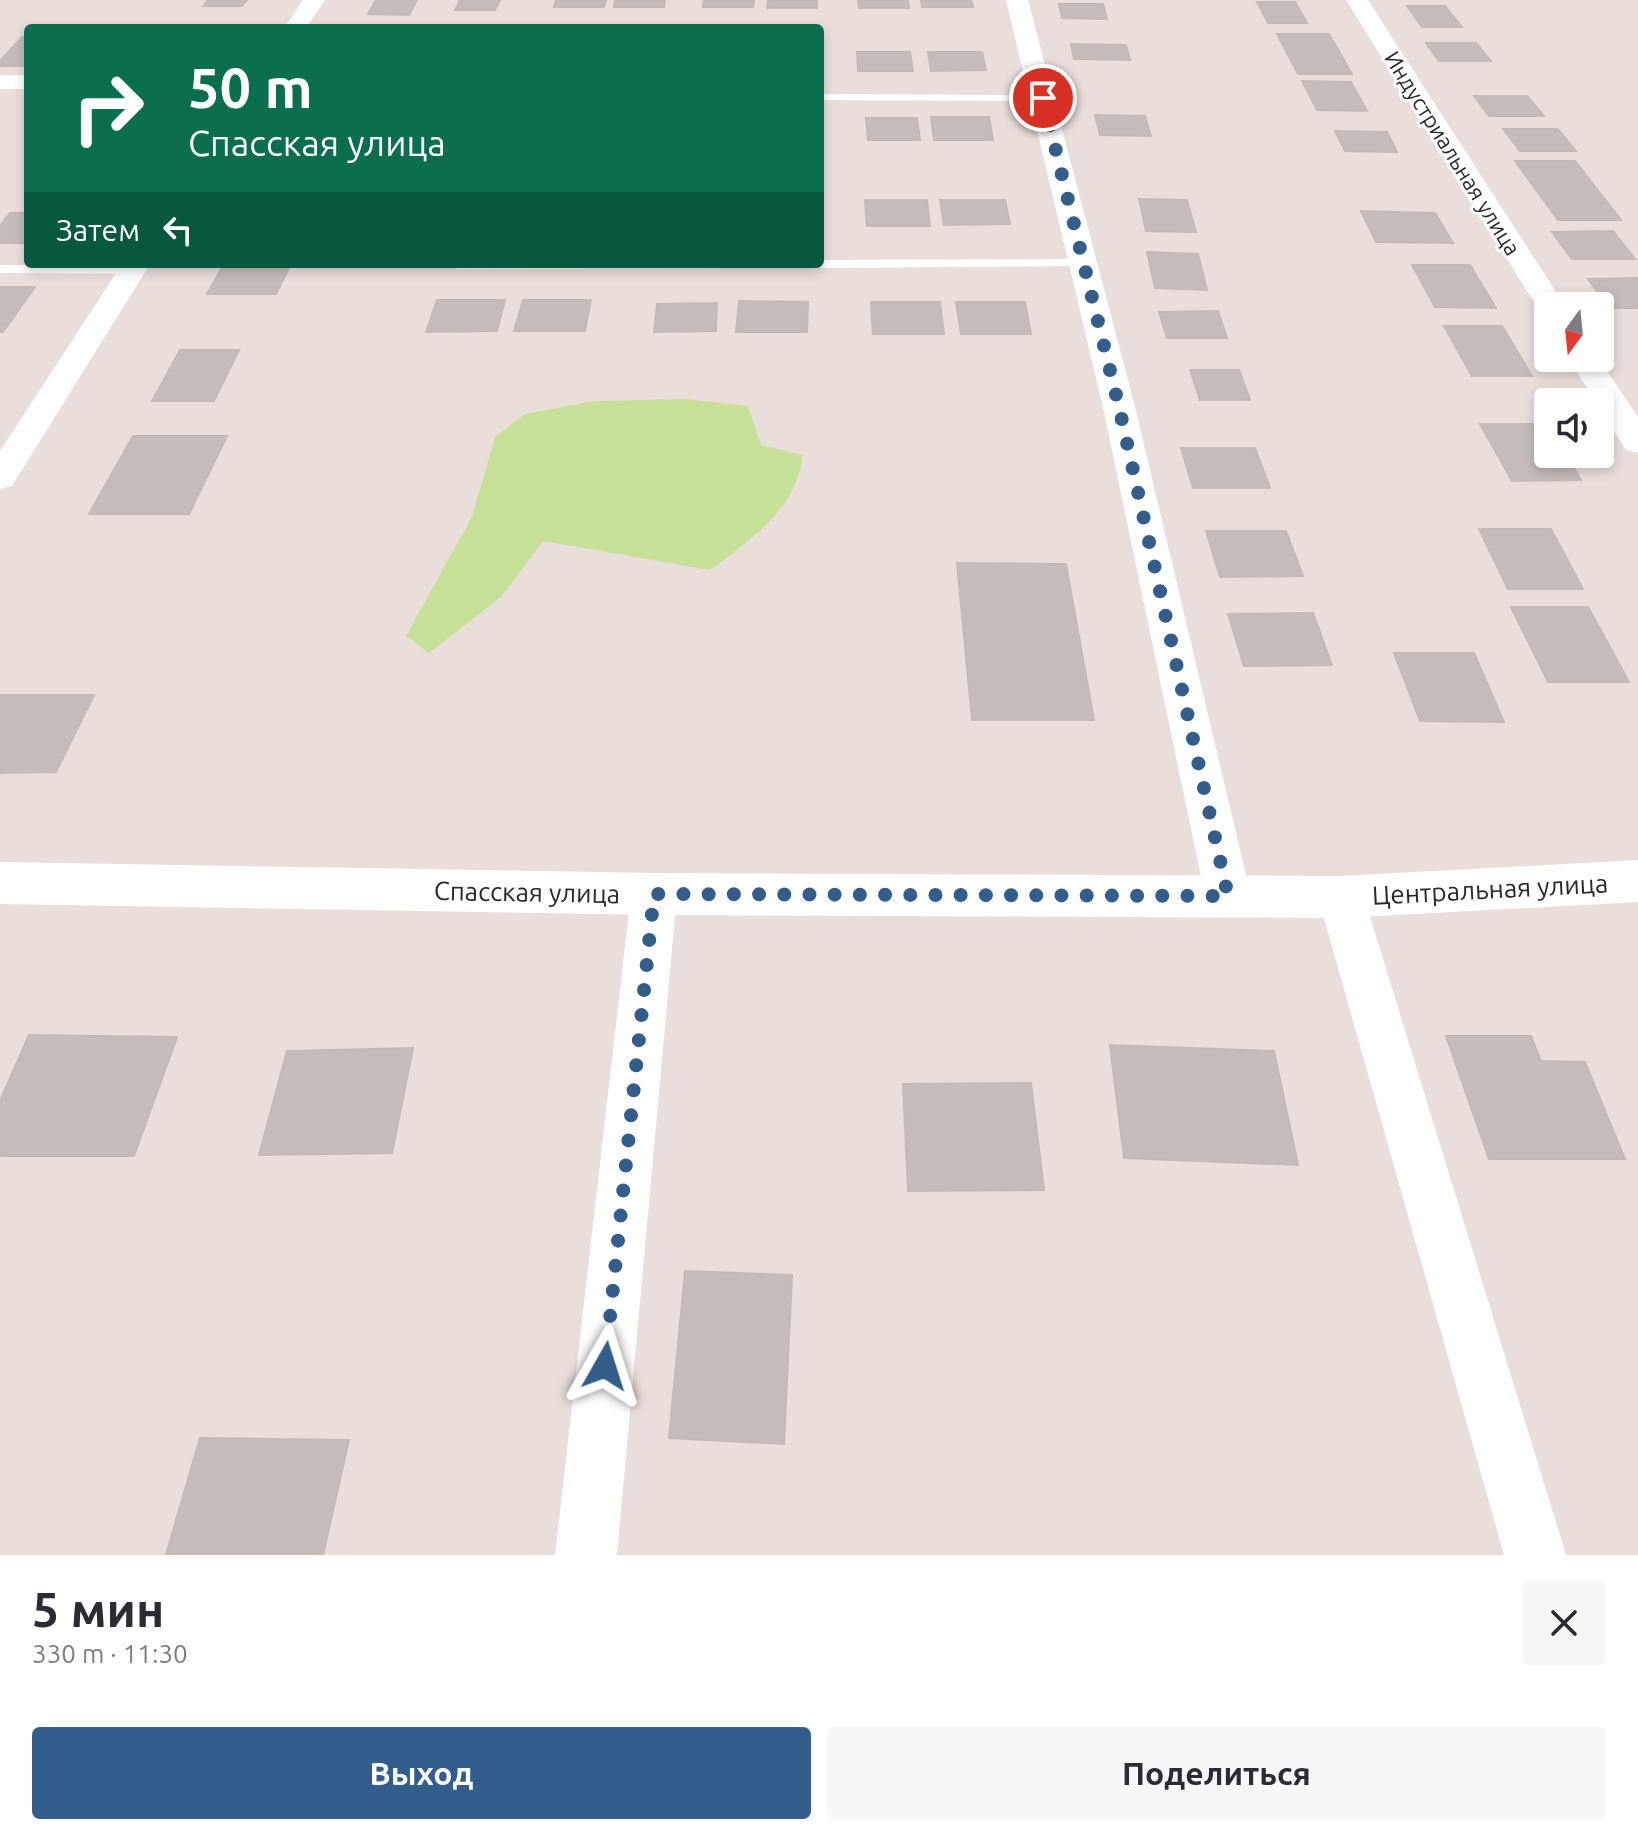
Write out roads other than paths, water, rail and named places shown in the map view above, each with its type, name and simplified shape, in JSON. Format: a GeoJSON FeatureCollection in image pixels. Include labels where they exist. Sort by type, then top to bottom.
{"type":"FeatureCollection","features":[{"type":"Feature","properties":{"kind":"street"},"geometry":{"type":"LineString","coordinates":[[298,24],[314,0]]}},
{"type":"Feature","properties":{"kind":"street"},"geometry":{"type":"LineString","coordinates":[[1017,0],[1119,407],[1228,896]]}},
{"type":"Feature","properties":{"kind":"street","name":"Индустриальная улица"},"geometry":{"type":"LineString","coordinates":[[1357,0],[1541,292]]}},
{"type":"Feature","properties":{"kind":"street"},"geometry":{"type":"LineString","coordinates":[[0,82],[24,82]]}},
{"type":"Feature","properties":{"kind":"street"},"geometry":{"type":"LineString","coordinates":[[0,478],[133,268]]}},
{"type":"Feature","properties":{"kind":"street"},"geometry":{"type":"LineString","coordinates":[[1592,372],[1638,442]]}},
{"type":"Feature","properties":{"kind":"street","name":"Центральная улица"},"geometry":{"type":"LineString","coordinates":[[1341,897],[1638,881]]}},
{"type":"Feature","properties":{"kind":"street","name":"Спасская улица"},"geometry":{"type":"LineString","coordinates":[[0,883],[654,894],[1341,897]]}},
{"type":"Feature","properties":{"kind":"street"},"geometry":{"type":"LineString","coordinates":[[586,1555],[654,894]]}},
{"type":"Feature","properties":{"kind":"street"},"geometry":{"type":"LineString","coordinates":[[1341,897],[1535,1555]]}},
{"type":"Feature","properties":{"kind":"lane"},"geometry":{"type":"LineString","coordinates":[[824,97],[1043,98]]}},
{"type":"Feature","properties":{"kind":"lane"},"geometry":{"type":"LineString","coordinates":[[824,264],[1083,263]]}},
{"type":"Feature","properties":{"kind":"lane"},"geometry":{"type":"LineString","coordinates":[[0,269],[67,268]]}}]}
